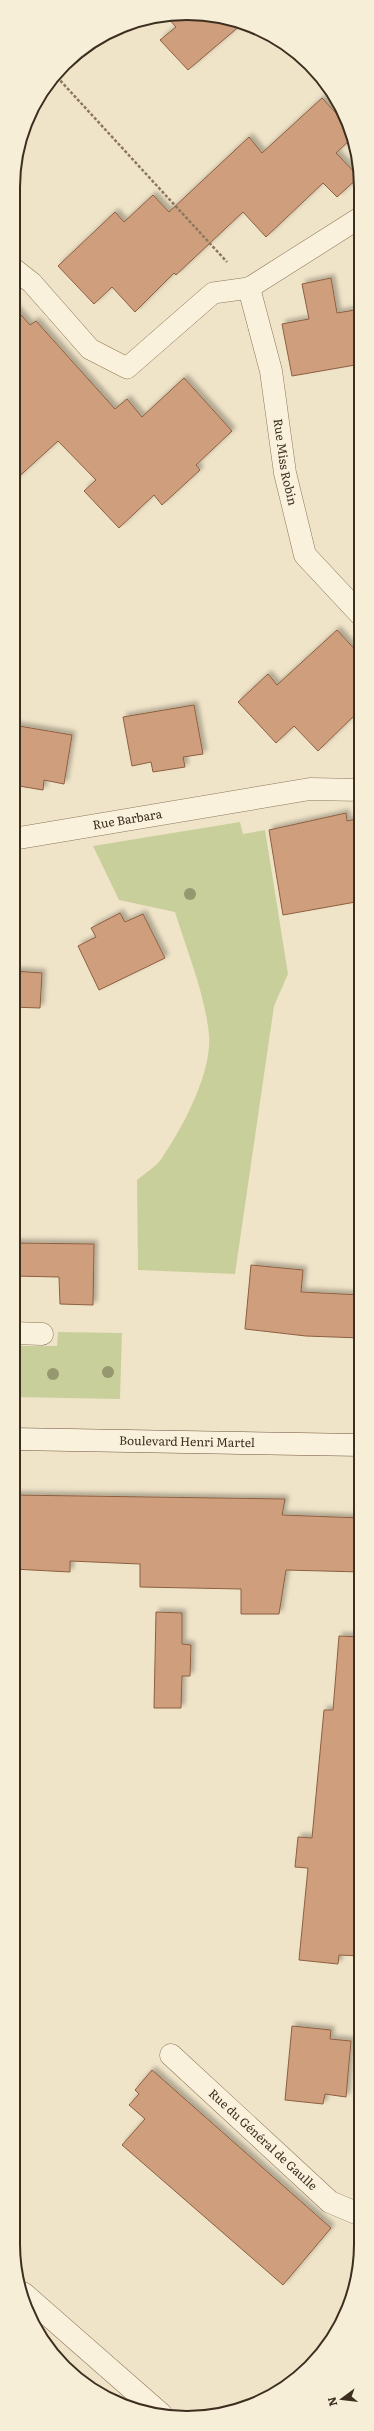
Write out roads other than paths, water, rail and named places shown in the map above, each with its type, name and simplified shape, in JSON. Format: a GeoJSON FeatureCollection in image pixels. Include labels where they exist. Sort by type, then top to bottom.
{"type":"FeatureCollection","features":[{"type":"Feature","properties":{"kind":"street","name":"Rue Miss Robin"},"geometry":{"type":"LineString","coordinates":[[249,288],[271,371],[285,473],[305,555],[354,608]]}},
{"type":"Feature","properties":{"kind":"street","name":"Rue Barbara"},"geometry":{"type":"LineString","coordinates":[[20,838],[310,789],[354,790]]}},
{"type":"Feature","properties":{"kind":"street"},"geometry":{"type":"LineString","coordinates":[[20,1333],[42,1334]]}},
{"type":"Feature","properties":{"kind":"street","name":"Boulevard Henri Martel"},"geometry":{"type":"LineString","coordinates":[[20,1439],[354,1445]]}},
{"type":"Feature","properties":{"kind":"street","name":"Rue du Général de Gaulle"},"geometry":{"type":"LineString","coordinates":[[171,2055],[330,2202],[354,2211]]}},
{"type":"Feature","properties":{"kind":"street"},"geometry":{"type":"LineString","coordinates":[[29,2297],[154,2408]]}},
{"type":"Feature","properties":{"kind":"lane"},"geometry":{"type":"LineString","coordinates":[[20,274],[32,283],[90,349],[127,368],[213,293],[249,288],[354,221]]}}]}
